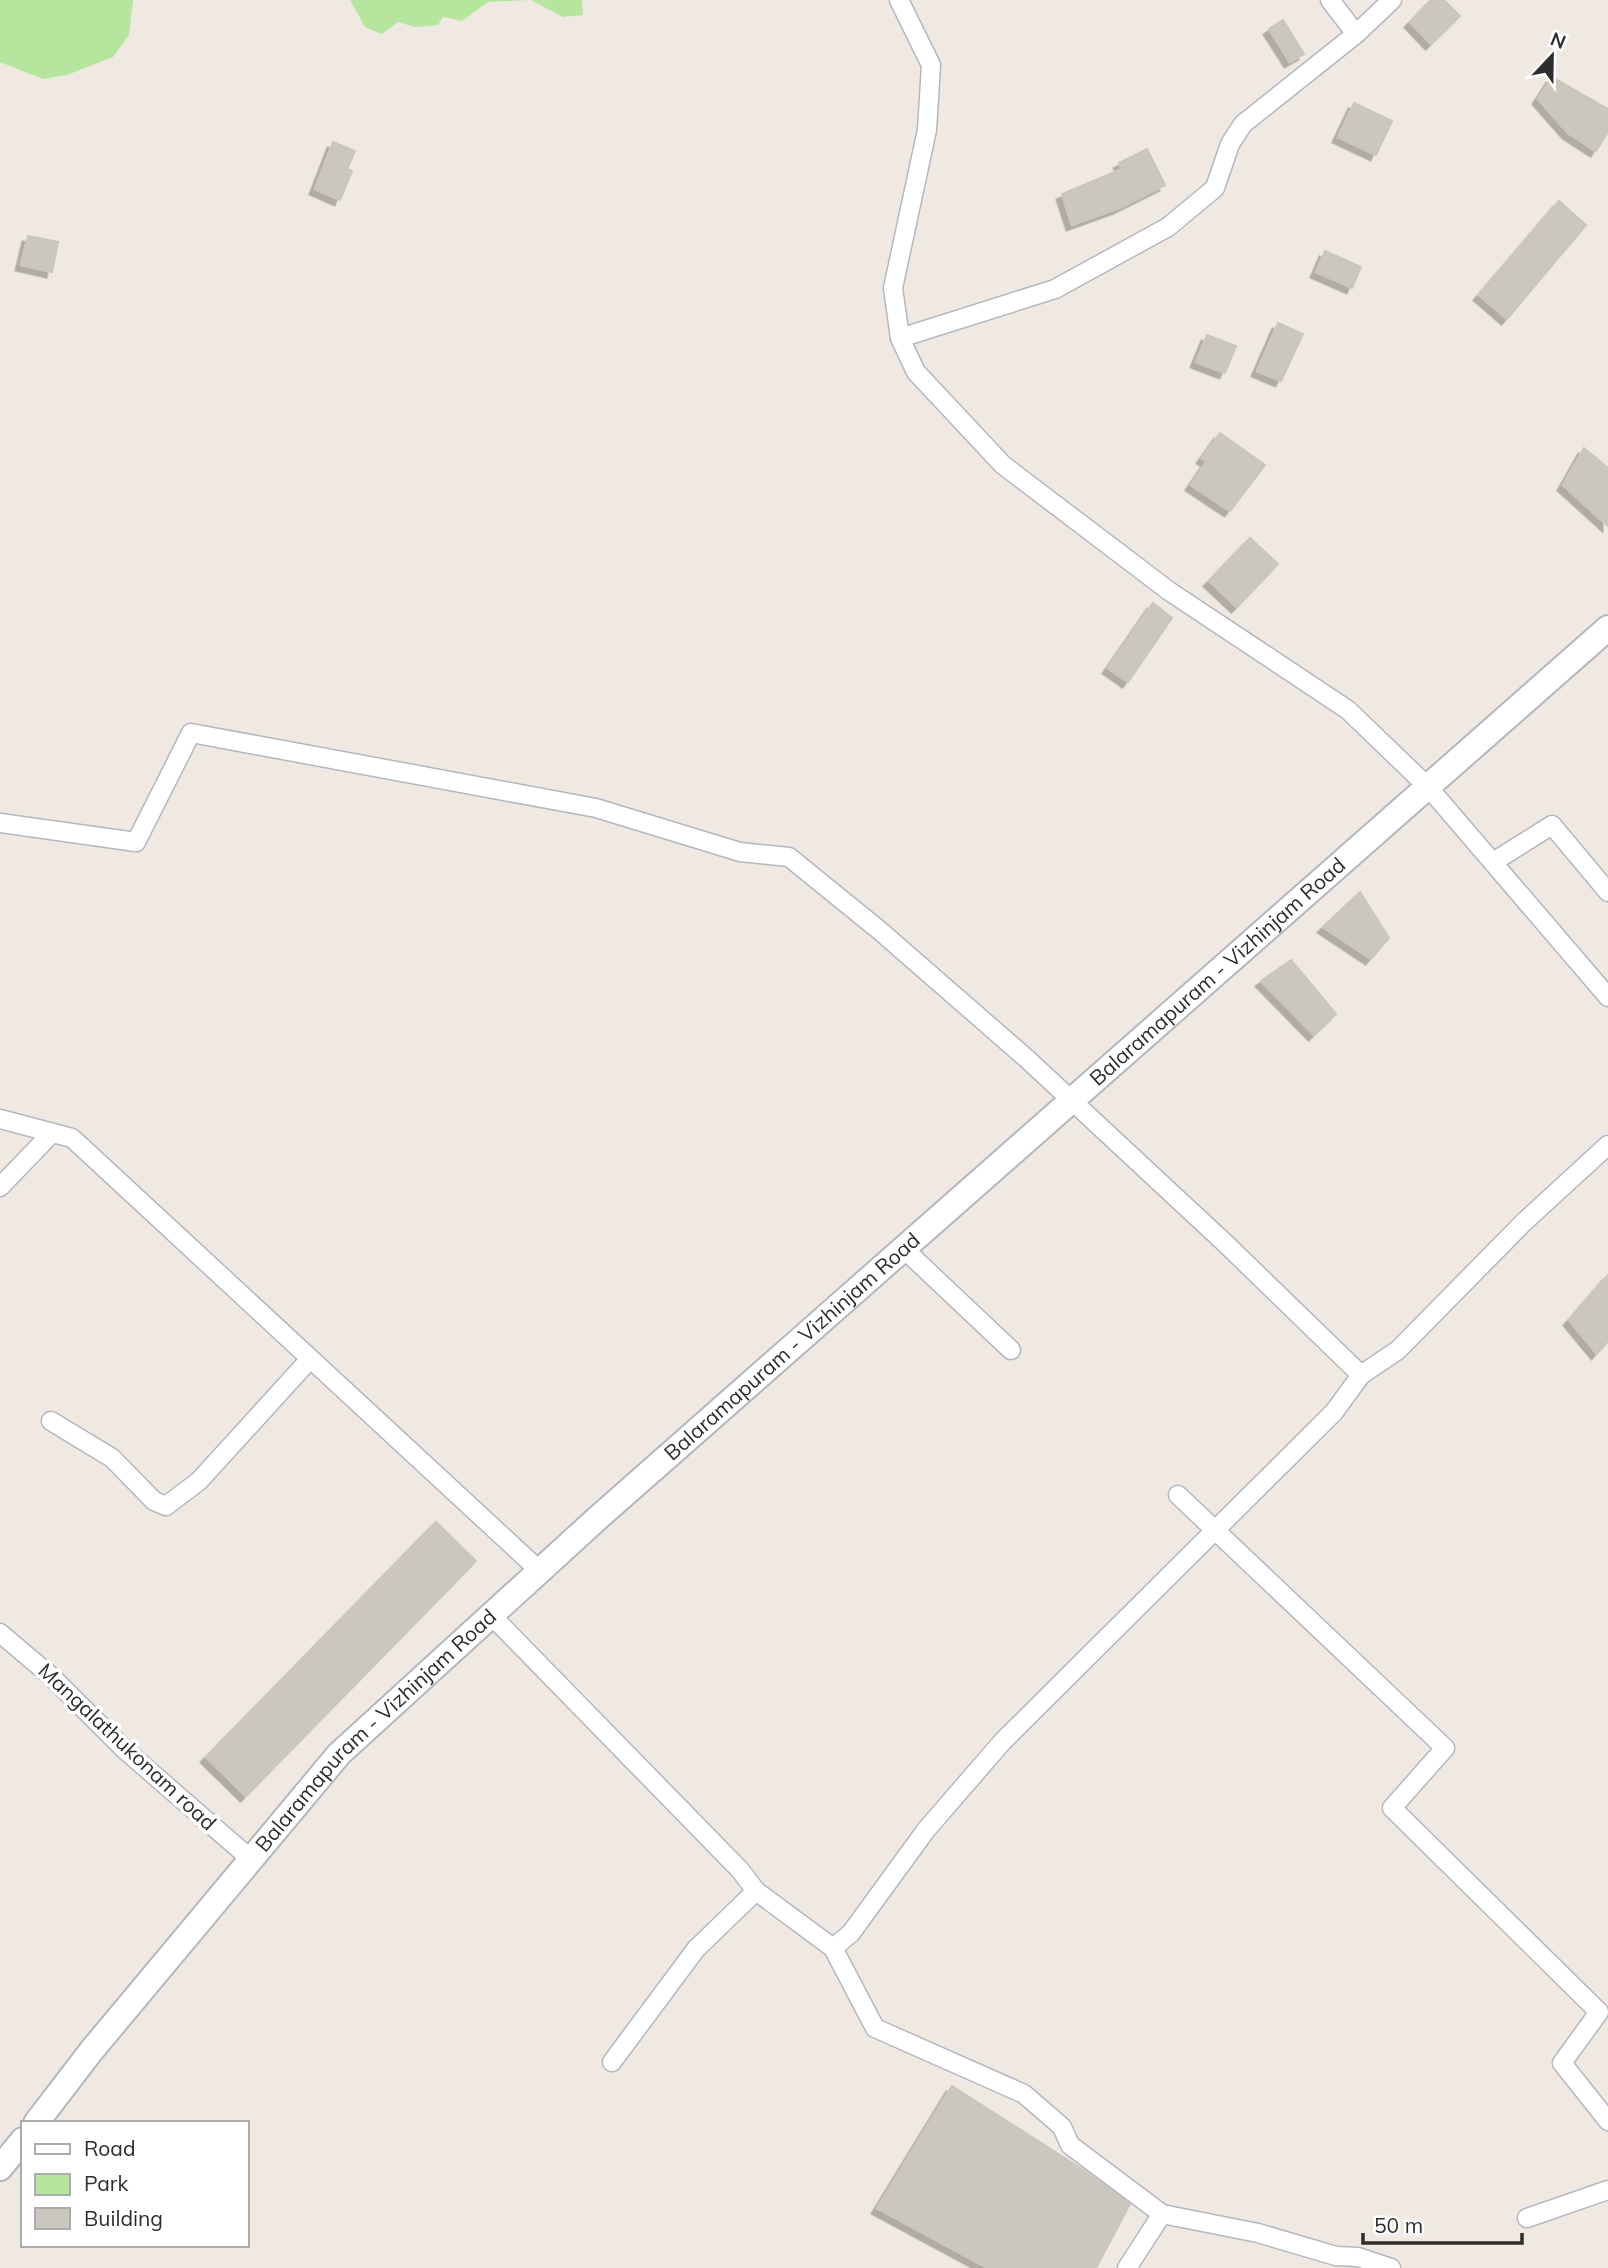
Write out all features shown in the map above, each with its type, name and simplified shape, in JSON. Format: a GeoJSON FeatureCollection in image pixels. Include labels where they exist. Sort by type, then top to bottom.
{"type":"FeatureCollection","features":[{"type":"Feature","properties":{"kind":"main road","name":"Balaramapuram - Vizhinjam Road"},"geometry":{"type":"LineString","coordinates":[[38,2121],[92,2050],[253,1861],[339,1754],[540,1571],[1608,628]]}},
{"type":"Feature","properties":{"kind":"main road"},"geometry":{"type":"LineString","coordinates":[[0,2168],[21,2142]]}},
{"type":"Feature","properties":{"kind":"street"},"geometry":{"type":"LineString","coordinates":[[899,0],[931,65],[927,130],[893,288],[900,338],[916,372],[1003,465],[1169,591],[1256,645],[1348,710],[1429,788],[1608,997]]}},
{"type":"Feature","properties":{"kind":"street"},"geometry":{"type":"LineString","coordinates":[[1330,0],[1356,34]]}},
{"type":"Feature","properties":{"kind":"street"},"geometry":{"type":"LineString","coordinates":[[900,338],[1055,289],[1168,228],[1215,188],[1230,144],[1243,124],[1356,34],[1392,0]]}},
{"type":"Feature","properties":{"kind":"street"},"geometry":{"type":"LineString","coordinates":[[0,823],[136,842],[191,733],[596,808],[740,852],[789,857],[880,930],[1073,1101],[1361,1375]]}},
{"type":"Feature","properties":{"kind":"street"},"geometry":{"type":"LineString","coordinates":[[1493,862],[1552,825],[1608,892]]}},
{"type":"Feature","properties":{"kind":"street"},"geometry":{"type":"LineString","coordinates":[[0,1119],[72,1138],[540,1571]]}},
{"type":"Feature","properties":{"kind":"street"},"geometry":{"type":"LineString","coordinates":[[0,1187],[52,1133]]}},
{"type":"Feature","properties":{"kind":"street"},"geometry":{"type":"LineString","coordinates":[[833,1948],[851,1933],[926,1830],[1003,1741],[1334,1412],[1361,1375],[1398,1350],[1524,1222],[1608,1145]]}},
{"type":"Feature","properties":{"kind":"street"},"geometry":{"type":"LineString","coordinates":[[904,1249],[1011,1350]]}},
{"type":"Feature","properties":{"kind":"street"},"geometry":{"type":"LineString","coordinates":[[51,1421],[112,1458],[154,1501],[166,1506],[199,1481],[310,1359]]}},
{"type":"Feature","properties":{"kind":"street"},"geometry":{"type":"LineString","coordinates":[[1178,1495],[1445,1748],[1392,1808],[1599,2012],[1562,2063],[1608,2121]]}},
{"type":"Feature","properties":{"kind":"street"},"geometry":{"type":"LineString","coordinates":[[491,1615],[740,1870],[756,1891],[833,1948],[875,2028],[1024,2094],[1062,2127],[1070,2145],[1162,2214],[1258,2232],[1336,2256],[1358,2257],[1391,2268]]}},
{"type":"Feature","properties":{"kind":"street","name":"Mangalathukonam road"},"geometry":{"type":"LineString","coordinates":[[0,1633],[52,1677],[124,1749],[253,1861]]}},
{"type":"Feature","properties":{"kind":"street"},"geometry":{"type":"LineString","coordinates":[[612,2062],[696,1949],[756,1891]]}},
{"type":"Feature","properties":{"kind":"street"},"geometry":{"type":"LineString","coordinates":[[1527,2218],[1608,2190]]}},
{"type":"Feature","properties":{"kind":"street"},"geometry":{"type":"LineString","coordinates":[[1127,2268],[1162,2214]]}},
{"type":"Feature","properties":{"kind":"green space"},"geometry":{"type":"Polygon","coordinates":[[[0,0],[133,0],[129,35],[113,57],[67,75],[43,79],[0,62],[0,0]]]}},
{"type":"Feature","properties":{"kind":"green space"},"geometry":{"type":"Polygon","coordinates":[[[350,0],[529,0],[488,2],[462,21],[443,17],[438,25],[415,27],[398,22],[382,34],[365,27],[350,0]]]}},
{"type":"Feature","properties":{"kind":"green space"},"geometry":{"type":"Polygon","coordinates":[[[531,0],[582,0],[583,15],[563,17],[531,0]]]}},
{"type":"Feature","properties":{"kind":"building"},"geometry":{"type":"Polygon","coordinates":[[[1431,0],[1444,0],[1460,16],[1431,44],[1410,22],[1431,0]]]}},
{"type":"Feature","properties":{"kind":"building"},"geometry":{"type":"Polygon","coordinates":[[[1283,20],[1304,54],[1290,62],[1269,29],[1283,20]]]}},
{"type":"Feature","properties":{"kind":"building"},"geometry":{"type":"Polygon","coordinates":[[[1552,77],[1608,109],[1608,132],[1596,151],[1568,133],[1538,99],[1552,77]]]}},
{"type":"Feature","properties":{"kind":"building"},"geometry":{"type":"Polygon","coordinates":[[[1354,103],[1392,121],[1376,155],[1338,137],[1354,103]]]}},
{"type":"Feature","properties":{"kind":"building"},"geometry":{"type":"Polygon","coordinates":[[[333,142],[355,151],[347,169],[352,171],[340,200],[315,189],[333,142]]]}},
{"type":"Feature","properties":{"kind":"building"},"geometry":{"type":"Polygon","coordinates":[[[1147,149],[1165,185],[1119,208],[1072,225],[1062,194],[1122,169],[1119,163],[1147,149]]]}},
{"type":"Feature","properties":{"kind":"building"},"geometry":{"type":"Polygon","coordinates":[[[1559,201],[1586,225],[1507,319],[1479,295],[1559,201]]]}},
{"type":"Feature","properties":{"kind":"building"},"geometry":{"type":"Polygon","coordinates":[[[28,236],[58,242],[52,272],[21,265],[28,236]]]}},
{"type":"Feature","properties":{"kind":"building"},"geometry":{"type":"Polygon","coordinates":[[[1325,251],[1361,267],[1352,288],[1316,272],[1325,251]]]}},
{"type":"Feature","properties":{"kind":"building"},"geometry":{"type":"Polygon","coordinates":[[[1278,323],[1303,334],[1281,381],[1257,371],[1278,323]]]}},
{"type":"Feature","properties":{"kind":"building"},"geometry":{"type":"Polygon","coordinates":[[[1207,335],[1236,346],[1225,373],[1196,362],[1207,335]]]}},
{"type":"Feature","properties":{"kind":"building"},"geometry":{"type":"Polygon","coordinates":[[[1220,433],[1265,465],[1230,511],[1191,485],[1207,461],[1202,458],[1220,433]]]}},
{"type":"Feature","properties":{"kind":"building"},"geometry":{"type":"Polygon","coordinates":[[[1584,448],[1608,468],[1608,526],[1563,485],[1584,448]]]}},
{"type":"Feature","properties":{"kind":"building"},"geometry":{"type":"Polygon","coordinates":[[[1250,538],[1278,564],[1237,607],[1209,581],[1250,538]]]}},
{"type":"Feature","properties":{"kind":"building"},"geometry":{"type":"Polygon","coordinates":[[[1153,603],[1172,618],[1128,682],[1108,668],[1153,603]]]}},
{"type":"Feature","properties":{"kind":"building"},"geometry":{"type":"Polygon","coordinates":[[[1360,892],[1389,938],[1371,959],[1323,927],[1360,892]]]}},
{"type":"Feature","properties":{"kind":"building"},"geometry":{"type":"Polygon","coordinates":[[[1291,960],[1336,1014],[1314,1035],[1261,981],[1291,960]]]}},
{"type":"Feature","properties":{"kind":"building"},"geometry":{"type":"Polygon","coordinates":[[[1608,1275],[1608,1341],[1597,1354],[1569,1320],[1608,1275]]]}},
{"type":"Feature","properties":{"kind":"building"},"geometry":{"type":"Polygon","coordinates":[[[436,1522],[476,1561],[246,1796],[206,1757],[436,1522]]]}},
{"type":"Feature","properties":{"kind":"building"},"geometry":{"type":"Polygon","coordinates":[[[952,2086],[1082,2169],[1130,2204],[1096,2268],[988,2268],[877,2208],[952,2086]]]}}]}
